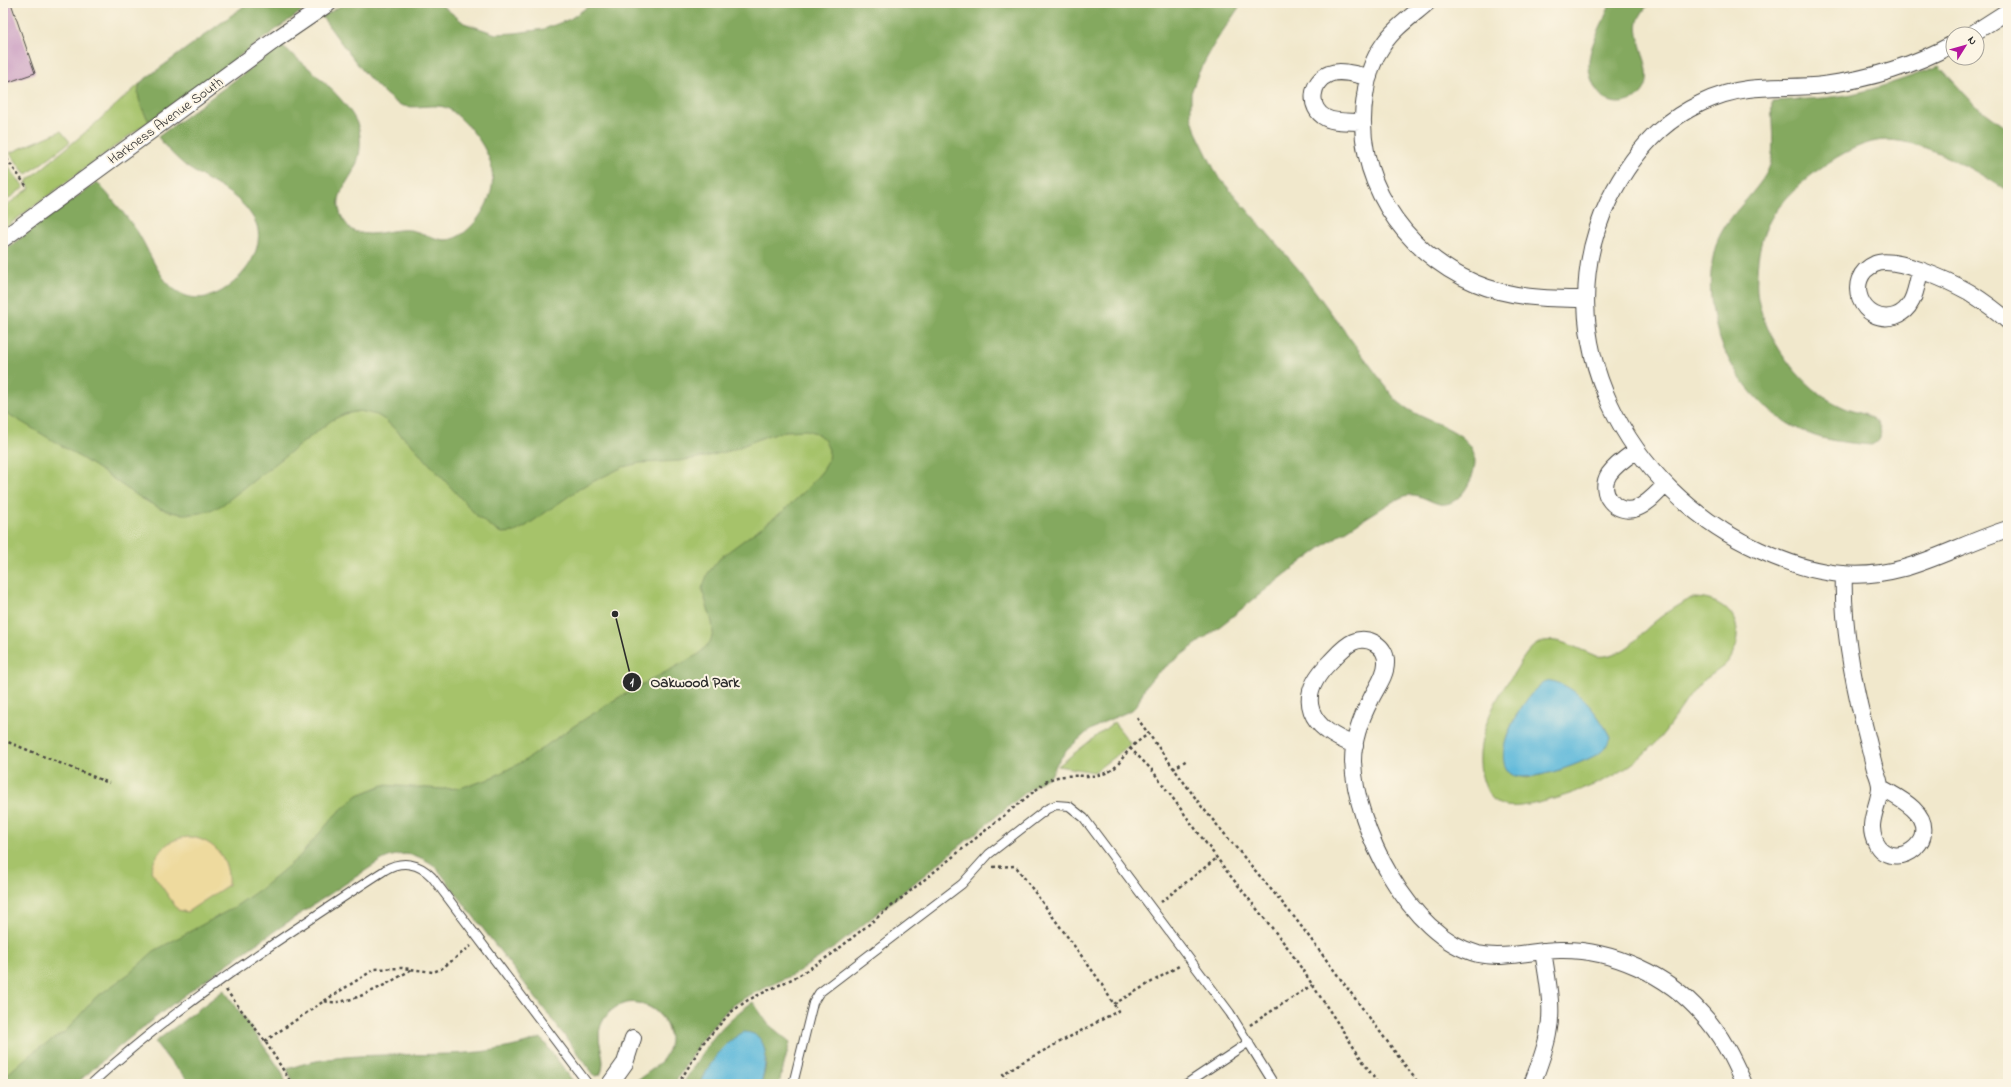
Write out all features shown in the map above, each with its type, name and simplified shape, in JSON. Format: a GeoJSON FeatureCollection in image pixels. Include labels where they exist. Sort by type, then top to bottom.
{"type":"FeatureCollection","features":[{"type":"Feature","properties":{"kind":"street","name":"Harkness Avenue South"},"geometry":{"type":"LineString","coordinates":[[3,239],[275,40],[328,3]]}},
{"type":"Feature","properties":{"kind":"street"},"geometry":{"type":"LineString","coordinates":[[1427,3],[1388,38],[1378,52],[1369,77],[1364,99],[1363,122],[1366,156],[1371,172],[1384,200],[1407,234],[1431,257],[1462,277],[1501,292],[1528,298],[1585,299]]}},
{"type":"Feature","properties":{"kind":"street"},"geometry":{"type":"LineString","coordinates":[[1985,26],[2008,12]]}},
{"type":"Feature","properties":{"kind":"street"},"geometry":{"type":"LineString","coordinates":[[1945,48],[1907,65],[1856,80],[1809,86],[1745,90],[1724,94],[1700,104],[1677,117],[1642,149],[1615,188],[1604,210],[1594,239],[1588,267],[1585,299],[1589,339],[1595,365],[1617,418],[1637,450],[1666,485],[1702,517],[1747,544],[1795,564],[1824,572],[1873,574],[1908,568],[1971,542],[2008,529]]}},
{"type":"Feature","properties":{"kind":"street"},"geometry":{"type":"LineString","coordinates":[[1363,122],[1340,121],[1326,118],[1316,108],[1313,95],[1317,83],[1330,74],[1344,73],[1369,77]]}},
{"type":"Feature","properties":{"kind":"street"},"geometry":{"type":"LineString","coordinates":[[1920,271],[1967,291],[2008,321]]}},
{"type":"Feature","properties":{"kind":"street"},"geometry":{"type":"LineString","coordinates":[[1637,450],[1615,467],[1607,477],[1605,488],[1608,498],[1617,507],[1634,509],[1646,502],[1666,485]]}},
{"type":"Feature","properties":{"kind":"street"},"geometry":{"type":"LineString","coordinates":[[1844,574],[1848,628],[1855,681],[1864,724],[1880,786]]}},
{"type":"Feature","properties":{"kind":"street"},"geometry":{"type":"LineString","coordinates":[[1354,744],[1334,736],[1322,726],[1311,710],[1309,696],[1312,685],[1321,671],[1346,646],[1355,641],[1365,640],[1376,643],[1380,647],[1384,652],[1386,662],[1382,676],[1364,714],[1354,744],[1354,774],[1360,802],[1368,828],[1390,874],[1421,917],[1447,940],[1461,948],[1478,953],[1505,956],[1543,951],[1576,950],[1607,956],[1638,967],[1669,984],[1692,1003],[1708,1021],[1730,1053],[1744,1084]]}},
{"type":"Feature","properties":{"kind":"street"},"geometry":{"type":"LineString","coordinates":[[1532,1084],[1546,1042],[1550,1020],[1550,1000],[1543,951]]}},
{"type":"Feature","properties":{"kind":"street"},"geometry":{"type":"LineString","coordinates":[[610,1084],[625,1063],[633,1038]]}},
{"type":"Feature","properties":{"kind":"lane"},"geometry":{"type":"LineString","coordinates":[[793,1084],[811,1010],[816,996],[965,881],[983,861],[1047,809],[1060,805],[1069,806],[1084,818],[1242,1031],[1274,1084]]}},
{"type":"Feature","properties":{"kind":"lane"},"geometry":{"type":"LineString","coordinates":[[91,1084],[140,1042],[261,951],[386,870],[402,864],[417,866],[429,874],[588,1084]]}},
{"type":"Feature","properties":{"kind":"lane"},"geometry":{"type":"LineString","coordinates":[[1186,1084],[1249,1042]]}},
{"type":"Feature","properties":{"kind":"path"},"geometry":{"type":"LineString","coordinates":[[3,154],[27,187]]}},
{"type":"Feature","properties":{"kind":"path"},"geometry":{"type":"LineString","coordinates":[[1137,718],[1202,807],[1295,918],[1420,1084]]}},
{"type":"Feature","properties":{"kind":"path"},"geometry":{"type":"LineString","coordinates":[[678,1084],[711,1033],[726,1016],[738,1007],[798,976],[832,954],[1047,781],[1059,776],[1097,775],[1107,773],[1117,766],[1130,748],[1149,734]]}},
{"type":"Feature","properties":{"kind":"path"},"geometry":{"type":"LineString","coordinates":[[3,740],[109,783]]}},
{"type":"Feature","properties":{"kind":"path"},"geometry":{"type":"LineString","coordinates":[[1130,748],[1152,770],[1217,858],[1284,942],[1378,1084]]}},
{"type":"Feature","properties":{"kind":"path"},"geometry":{"type":"LineString","coordinates":[[1173,769],[1186,760]]}},
{"type":"Feature","properties":{"kind":"path"},"geometry":{"type":"LineString","coordinates":[[1152,909],[1217,858]]}},
{"type":"Feature","properties":{"kind":"path"},"geometry":{"type":"LineString","coordinates":[[983,861],[996,868],[1014,866],[1017,868],[1118,1011],[1035,1054],[1003,1074],[1009,1084]]}},
{"type":"Feature","properties":{"kind":"path"},"geometry":{"type":"LineString","coordinates":[[265,1041],[324,1001],[376,969],[386,968],[412,969],[429,972],[438,971],[479,940]]}},
{"type":"Feature","properties":{"kind":"path"},"geometry":{"type":"LineString","coordinates":[[1114,1004],[1189,959]]}},
{"type":"Feature","properties":{"kind":"path"},"geometry":{"type":"LineString","coordinates":[[324,1001],[334,1002],[355,999],[412,969]]}},
{"type":"Feature","properties":{"kind":"path"},"geometry":{"type":"LineString","coordinates":[[220,982],[265,1041],[292,1084]]}},
{"type":"Feature","properties":{"kind":"path"},"geometry":{"type":"LineString","coordinates":[[1242,1031],[1312,985]]}},
{"type":"Feature","properties":{"kind":"green space"},"geometry":{"type":"Polygon","coordinates":[[[248,3],[313,3],[149,121],[140,102],[138,92],[141,82],[248,3]]]}},
{"type":"Feature","properties":{"kind":"green space"},"geometry":{"type":"Polygon","coordinates":[[[345,3],[439,3],[464,23],[496,34],[544,29],[570,19],[593,3],[1242,3],[1216,41],[1198,74],[1191,93],[1191,115],[1196,132],[1217,175],[1300,271],[1395,399],[1412,412],[1461,436],[1468,443],[1473,451],[1475,461],[1469,483],[1460,496],[1447,504],[1436,503],[1413,495],[1397,499],[1340,534],[1304,560],[1156,674],[1145,687],[1137,705],[1132,710],[1102,723],[1086,733],[1067,750],[1057,763],[1052,774],[1030,789],[838,945],[796,973],[746,997],[729,1008],[701,1040],[674,1084],[632,1084],[660,1063],[669,1045],[669,1031],[664,1019],[654,1010],[642,1004],[629,1003],[616,1007],[604,1019],[600,1026],[599,1034],[603,1061],[602,1068],[600,1075],[595,1076],[436,867],[416,856],[402,854],[380,861],[262,939],[148,1023],[76,1084],[3,1084],[3,1078],[33,1052],[65,1032],[95,998],[130,973],[154,951],[233,908],[262,888],[299,857],[336,814],[358,795],[383,785],[443,789],[459,788],[487,780],[524,761],[616,699],[699,654],[710,642],[713,633],[712,622],[702,589],[708,573],[721,557],[782,512],[805,491],[824,469],[828,460],[829,450],[824,439],[816,433],[806,430],[786,431],[769,435],[732,450],[705,457],[679,461],[640,463],[623,467],[582,487],[526,526],[515,532],[503,533],[497,531],[477,516],[413,446],[385,420],[377,415],[360,411],[345,414],[332,420],[222,505],[209,511],[196,514],[182,514],[159,508],[150,503],[108,475],[3,411],[3,251],[97,182],[137,231],[162,276],[172,287],[182,294],[194,298],[216,294],[227,288],[250,264],[257,246],[258,233],[255,221],[249,211],[242,203],[225,190],[187,167],[171,153],[158,137],[281,46],[313,72],[336,94],[346,105],[358,126],[360,138],[359,155],[352,174],[340,195],[339,202],[339,210],[343,219],[351,229],[363,234],[410,230],[445,240],[455,238],[460,235],[469,229],[476,221],[491,192],[493,180],[489,157],[483,146],[467,125],[450,110],[438,106],[412,107],[400,105],[374,84],[322,17],[345,3]]]}},
{"type":"Feature","properties":{"kind":"green space"},"geometry":{"type":"Polygon","coordinates":[[[1610,3],[1649,3],[1641,14],[1638,21],[1637,30],[1647,69],[1645,87],[1640,95],[1631,101],[1623,103],[1615,103],[1604,99],[1596,89],[1591,77],[1589,66],[1592,45],[1610,3]]]}},
{"type":"Feature","properties":{"kind":"green space"},"geometry":{"type":"Polygon","coordinates":[[[1115,60],[669,1035],[659,1014],[650,1007],[640,1003],[629,1002],[619,1005],[609,1011],[602,1022],[600,1029],[599,1036],[603,1061],[601,1073],[392,802],[3,1084],[3,251],[211,453],[1115,60]]]}},
{"type":"Feature","properties":{"kind":"green space"},"geometry":{"type":"Polygon","coordinates":[[[1939,66],[1974,104],[2008,129],[2008,191],[1950,158],[1918,145],[1887,140],[1871,142],[1854,148],[1836,158],[1803,182],[1776,211],[1768,224],[1762,240],[1758,257],[1757,292],[1765,321],[1780,351],[1801,378],[1813,389],[1840,406],[1870,417],[1879,425],[1881,433],[1878,440],[1871,445],[1836,441],[1815,436],[1788,423],[1764,406],[1744,384],[1729,359],[1718,332],[1712,303],[1711,274],[1716,245],[1727,224],[1759,184],[1770,165],[1773,149],[1772,101],[1825,98],[1857,93],[1889,84],[1939,66]]]}},
{"type":"Feature","properties":{"kind":"green space"},"geometry":{"type":"Polygon","coordinates":[[[144,80],[139,90],[139,95],[141,106],[149,121],[3,229],[3,208],[30,188],[26,182],[88,130],[144,80]]]}},
{"type":"Feature","properties":{"kind":"green space"},"geometry":{"type":"Polygon","coordinates":[[[61,131],[70,142],[26,175],[10,153],[61,131]]]}},
{"type":"Feature","properties":{"kind":"green space"},"geometry":{"type":"Polygon","coordinates":[[[3,160],[24,187],[3,203],[3,160]]]}},
{"type":"Feature","properties":{"kind":"green space"},"geometry":{"type":"Polygon","coordinates":[[[1693,598],[1705,599],[1725,608],[1732,615],[1736,624],[1736,645],[1728,662],[1698,686],[1657,741],[1629,766],[1605,780],[1591,786],[1557,798],[1523,806],[1499,804],[1493,799],[1489,794],[1483,780],[1480,767],[1482,739],[1497,699],[1529,650],[1544,641],[1551,641],[1567,644],[1597,656],[1614,654],[1624,650],[1657,620],[1687,600],[1693,598]],[[1585,703],[1517,714],[1510,728],[1505,744],[1504,752],[1507,767],[1511,774],[1527,778],[1560,770],[1590,758],[1610,737],[1605,728],[1585,703]]]}},
{"type":"Feature","properties":{"kind":"green space"},"geometry":{"type":"Polygon","coordinates":[[[1114,722],[1131,744],[1094,772],[1058,766],[1114,722]]]}},
{"type":"Feature","properties":{"kind":"green space"},"geometry":{"type":"Polygon","coordinates":[[[224,990],[282,1072],[286,1084],[192,1084],[173,1065],[155,1042],[224,990]]]}},
{"type":"Feature","properties":{"kind":"green space"},"geometry":{"type":"Polygon","coordinates":[[[753,1002],[768,1024],[790,1042],[779,1084],[761,1084],[766,1065],[765,1049],[759,1039],[750,1033],[744,1033],[738,1035],[701,1084],[683,1084],[713,1038],[730,1020],[753,1002]]]}},
{"type":"Feature","properties":{"kind":"green space"},"geometry":{"type":"Polygon","coordinates":[[[541,1038],[575,1084],[294,1084],[287,1069],[317,1061],[349,1057],[479,1052],[511,1047],[541,1038]]]}},
{"type":"Feature","properties":{"kind":"sand"},"geometry":{"type":"Polygon","coordinates":[[[191,837],[208,843],[220,853],[227,868],[228,885],[187,912],[178,910],[151,871],[156,857],[165,846],[177,839],[191,837]]]}},
{"type":"Feature","properties":{"kind":"water"},"geometry":{"type":"Polygon","coordinates":[[[1551,681],[1569,688],[1586,702],[1600,719],[1610,737],[1608,743],[1601,752],[1594,756],[1556,771],[1529,777],[1519,777],[1511,774],[1505,766],[1503,754],[1510,728],[1532,693],[1542,684],[1551,681]]]}},
{"type":"Feature","properties":{"kind":"water"},"geometry":{"type":"Polygon","coordinates":[[[744,1032],[753,1034],[759,1038],[763,1044],[765,1060],[761,1084],[701,1084],[704,1076],[718,1054],[730,1041],[744,1032]]]}},
{"type":"Feature","properties":{"kind":"building"},"geometry":{"type":"Polygon","coordinates":[[[3,3],[11,3],[35,73],[3,84],[3,3]]]}},
{"type":"Feature","properties":{"kind":"place","name":"Oakwood Park"},"geometry":{"type":"Point","coordinates":[615,614]}}]}
